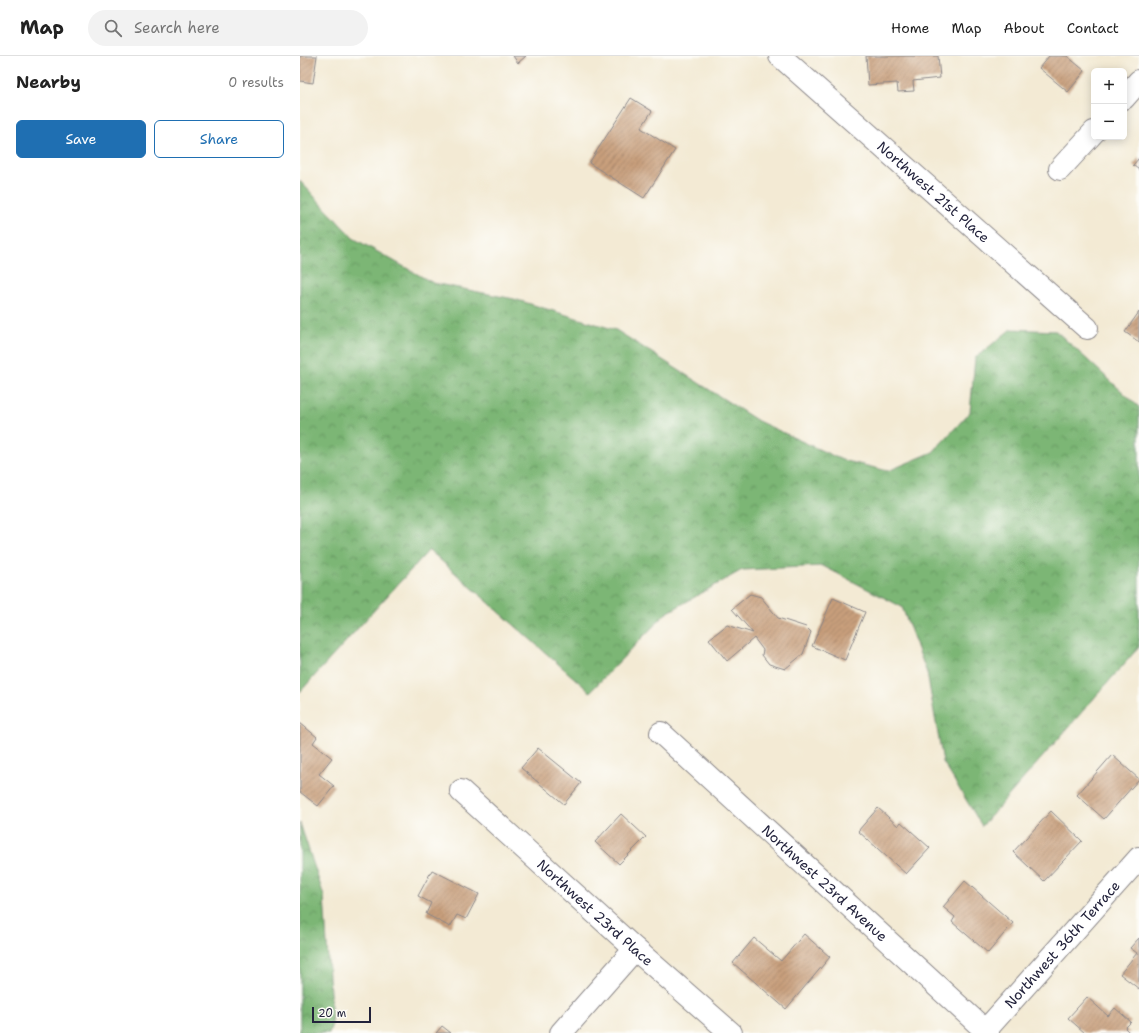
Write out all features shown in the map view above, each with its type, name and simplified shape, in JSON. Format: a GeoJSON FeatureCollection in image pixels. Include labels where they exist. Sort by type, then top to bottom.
{"type":"FeatureCollection","features":[{"type":"Feature","properties":{"kind":"street","name":"Northwest 21st Place"},"geometry":{"type":"LineString","coordinates":[[780,56],[1087,328]]}},
{"type":"Feature","properties":{"kind":"street"},"geometry":{"type":"LineString","coordinates":[[1127,95],[1139,81]]}},
{"type":"Feature","properties":{"kind":"street"},"geometry":{"type":"LineString","coordinates":[[1060,169],[1091,135]]}},
{"type":"Feature","properties":{"kind":"street","name":"Northwest 23rd Avenue"},"geometry":{"type":"LineString","coordinates":[[661,733],[986,1032]]}},
{"type":"Feature","properties":{"kind":"street","name":"Northwest 23rd Place"},"geometry":{"type":"LineString","coordinates":[[461,791],[731,1033]]}},
{"type":"Feature","properties":{"kind":"street","name":"Northwest 36th Terrace"},"geometry":{"type":"LineString","coordinates":[[986,1032],[1139,858]]}},
{"type":"Feature","properties":{"kind":"street"},"geometry":{"type":"LineString","coordinates":[[561,1033],[636,949]]}},
{"type":"Feature","properties":{"kind":"green space"},"geometry":{"type":"Polygon","coordinates":[[[300,181],[353,238],[433,283],[514,299],[616,330],[758,421],[842,460],[888,471],[933,452],[970,412],[975,358],[1011,329],[1056,331],[1139,407],[1139,647],[982,826],[943,762],[927,673],[902,607],[823,566],[742,570],[665,614],[590,692],[429,550],[300,692],[300,181]]]}},
{"type":"Feature","properties":{"kind":"green space"},"geometry":{"type":"Polygon","coordinates":[[[300,823],[324,896],[332,1024],[329,1033],[300,1033],[300,823]]]}},
{"type":"Feature","properties":{"kind":"building"},"geometry":{"type":"Polygon","coordinates":[[[300,56],[317,56],[313,83],[300,81],[300,56]]]}},
{"type":"Feature","properties":{"kind":"building"},"geometry":{"type":"Polygon","coordinates":[[[513,56],[526,56],[518,63],[513,56]]]}},
{"type":"Feature","properties":{"kind":"building"},"geometry":{"type":"Polygon","coordinates":[[[866,56],[938,56],[940,78],[913,81],[914,91],[898,92],[897,83],[868,85],[866,56]]]}},
{"type":"Feature","properties":{"kind":"building"},"geometry":{"type":"Polygon","coordinates":[[[1049,56],[1067,56],[1085,71],[1068,92],[1039,68],[1049,56]]]}},
{"type":"Feature","properties":{"kind":"building"},"geometry":{"type":"Polygon","coordinates":[[[631,98],[652,111],[641,128],[675,150],[644,198],[589,163],[631,98]]]}},
{"type":"Feature","properties":{"kind":"building"},"geometry":{"type":"Polygon","coordinates":[[[1139,158],[1139,170],[1133,165],[1139,158]]]}},
{"type":"Feature","properties":{"kind":"building"},"geometry":{"type":"Polygon","coordinates":[[[1139,312],[1139,342],[1125,332],[1139,312]]]}},
{"type":"Feature","properties":{"kind":"building"},"geometry":{"type":"Polygon","coordinates":[[[750,594],[761,597],[778,618],[806,627],[811,632],[803,654],[785,669],[769,664],[762,655],[763,650],[754,638],[727,661],[709,639],[727,625],[753,633],[732,609],[750,594]]]}},
{"type":"Feature","properties":{"kind":"building"},"geometry":{"type":"Polygon","coordinates":[[[833,598],[865,612],[845,660],[812,646],[833,598]]]}},
{"type":"Feature","properties":{"kind":"building"},"geometry":{"type":"Polygon","coordinates":[[[300,723],[317,737],[313,743],[332,758],[319,774],[334,786],[318,806],[300,792],[300,723]]]}},
{"type":"Feature","properties":{"kind":"building"},"geometry":{"type":"Polygon","coordinates":[[[538,748],[581,783],[564,804],[521,768],[538,748]]]}},
{"type":"Feature","properties":{"kind":"building"},"geometry":{"type":"Polygon","coordinates":[[[1112,755],[1139,779],[1104,819],[1077,795],[1112,755]]]}},
{"type":"Feature","properties":{"kind":"building"},"geometry":{"type":"Polygon","coordinates":[[[878,808],[898,826],[901,822],[930,848],[906,874],[858,831],[878,808]]]}},
{"type":"Feature","properties":{"kind":"building"},"geometry":{"type":"Polygon","coordinates":[[[1051,811],[1082,841],[1044,881],[1013,852],[1051,811]]]}},
{"type":"Feature","properties":{"kind":"building"},"geometry":{"type":"Polygon","coordinates":[[[621,814],[646,837],[619,864],[595,842],[621,814]]]}},
{"type":"Feature","properties":{"kind":"building"},"geometry":{"type":"Polygon","coordinates":[[[432,870],[479,894],[466,919],[457,915],[450,927],[426,914],[431,903],[418,896],[432,870]]]}},
{"type":"Feature","properties":{"kind":"building"},"geometry":{"type":"Polygon","coordinates":[[[965,881],[1013,923],[988,953],[952,922],[955,917],[943,907],[965,881]]]}},
{"type":"Feature","properties":{"kind":"building"},"geometry":{"type":"Polygon","coordinates":[[[804,934],[830,957],[786,1009],[733,963],[754,938],[781,961],[804,934]]]}},
{"type":"Feature","properties":{"kind":"building"},"geometry":{"type":"Polygon","coordinates":[[[1139,938],[1139,989],[1120,974],[1137,953],[1130,948],[1139,938]]]}},
{"type":"Feature","properties":{"kind":"building"},"geometry":{"type":"Polygon","coordinates":[[[1087,997],[1108,1016],[1115,1008],[1131,1022],[1125,1028],[1130,1033],[1085,1033],[1068,1018],[1087,997]]]}},
{"type":"Feature","properties":{"kind":"building"},"geometry":{"type":"Polygon","coordinates":[[[442,1026],[451,1033],[436,1033],[442,1026]]]}}]}
